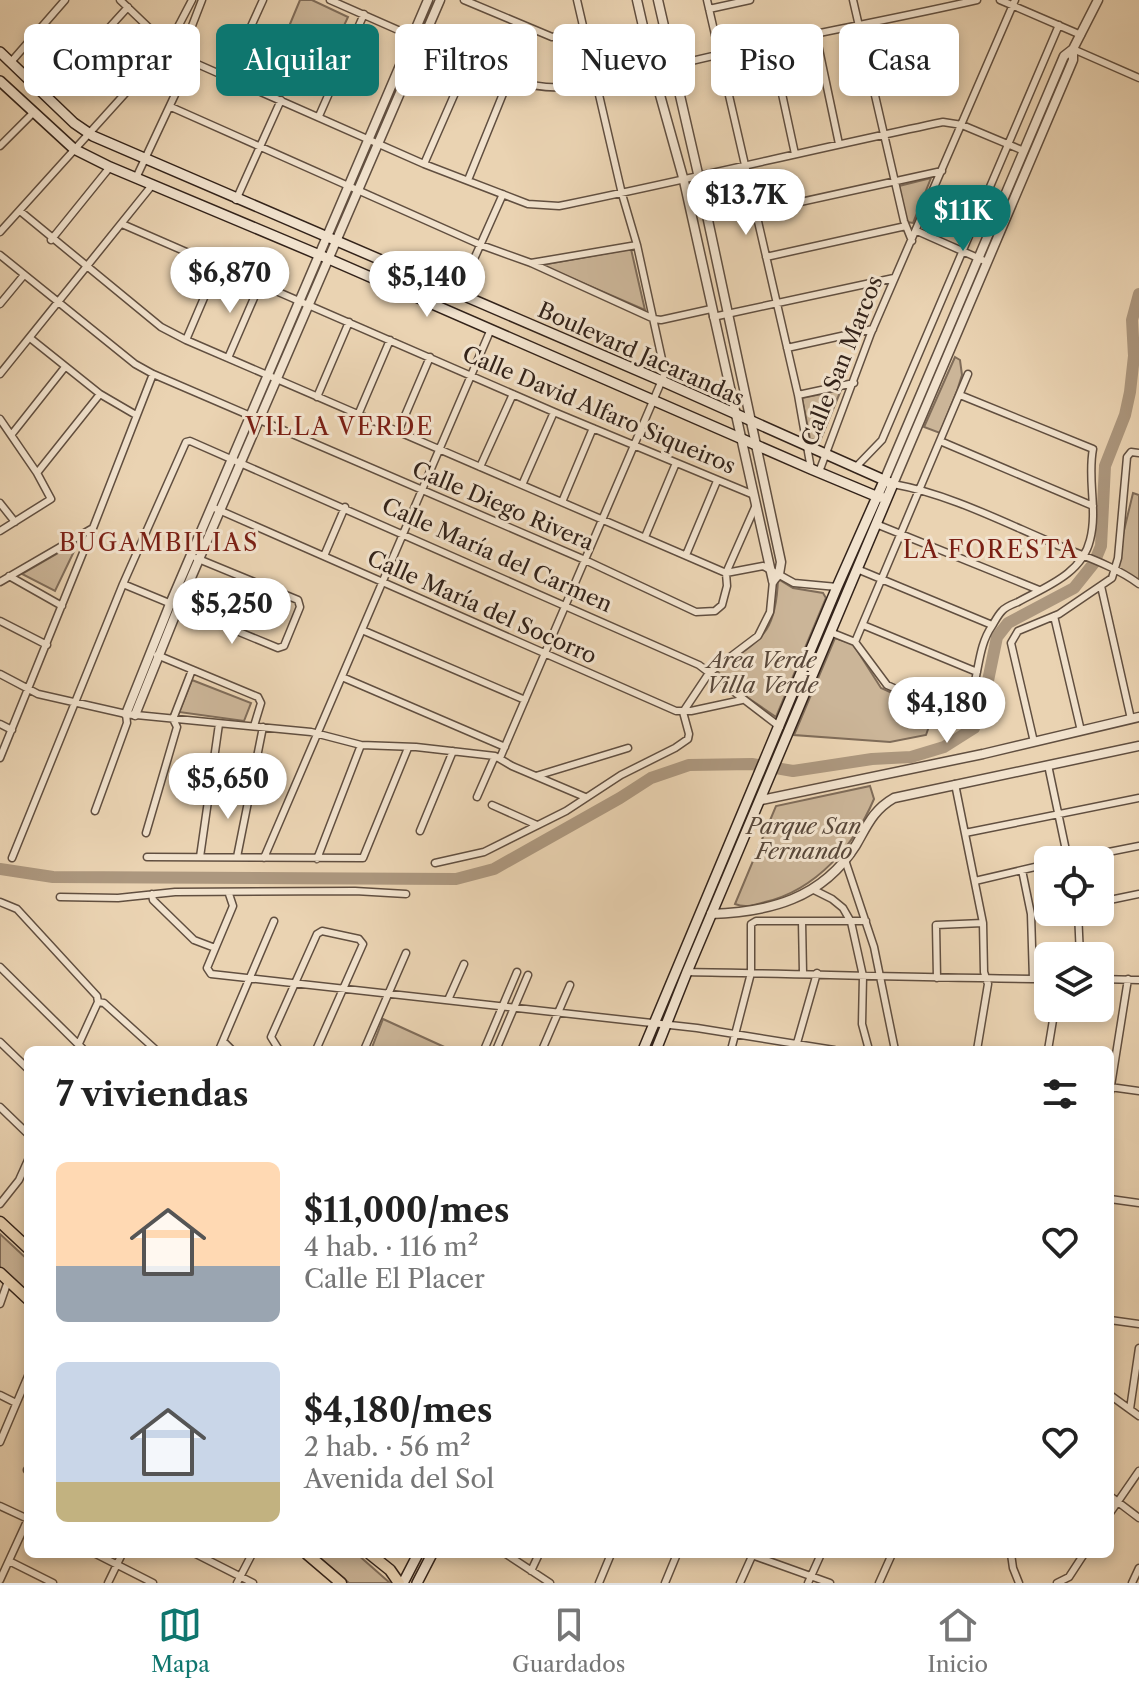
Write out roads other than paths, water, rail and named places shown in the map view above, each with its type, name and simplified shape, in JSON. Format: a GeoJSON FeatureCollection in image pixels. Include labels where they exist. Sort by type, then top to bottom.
{"type":"FeatureCollection","features":[{"type":"Feature","properties":{"kind":"main road","name":"Boulevard Jacarandas"},"geometry":{"type":"LineString","coordinates":[[0,52],[24,74]]}},
{"type":"Feature","properties":{"kind":"main road","name":"Boulevard Jacarandas"},"geometry":{"type":"LineString","coordinates":[[0,81],[74,149],[110,167],[882,498]]}},
{"type":"Feature","properties":{"kind":"main road","name":"Boulevard Jacarandas"},"geometry":{"type":"LineString","coordinates":[[47,96],[87,133],[889,482]]}},
{"type":"Feature","properties":{"kind":"main road"},"geometry":{"type":"LineString","coordinates":[[645,1046],[837,587],[889,482]]}},
{"type":"Feature","properties":{"kind":"main road"},"geometry":{"type":"LineString","coordinates":[[658,1046],[876,524],[882,498]]}},
{"type":"Feature","properties":{"kind":"main road"},"geometry":{"type":"LineString","coordinates":[[0,1222],[24,1244]]}},
{"type":"Feature","properties":{"kind":"main road"},"geometry":{"type":"LineString","coordinates":[[4,1277],[24,1295]]}},
{"type":"Feature","properties":{"kind":"main road"},"geometry":{"type":"LineString","coordinates":[[312,1558],[341,1583]]}},
{"type":"Feature","properties":{"kind":"main road"},"geometry":{"type":"LineString","coordinates":[[375,1558],[401,1583],[416,1558]]}},
{"type":"Feature","properties":{"kind":"main road"},"geometry":{"type":"LineString","coordinates":[[417,1583],[430,1558]]}},
{"type":"Feature","properties":{"kind":"street"},"geometry":{"type":"LineString","coordinates":[[11,62],[65,0]]}},
{"type":"Feature","properties":{"kind":"street"},"geometry":{"type":"LineString","coordinates":[[120,0],[145,24]]}},
{"type":"Feature","properties":{"kind":"street"},"geometry":{"type":"LineString","coordinates":[[179,24],[192,0]]}},
{"type":"Feature","properties":{"kind":"street"},"geometry":{"type":"LineString","coordinates":[[252,24],[263,0]]}},
{"type":"Feature","properties":{"kind":"street"},"geometry":{"type":"LineString","coordinates":[[330,0],[395,29]]}},
{"type":"Feature","properties":{"kind":"street"},"geometry":{"type":"LineString","coordinates":[[418,24],[428,0]]}},
{"type":"Feature","properties":{"kind":"street"},"geometry":{"type":"LineString","coordinates":[[430,24],[440,0]]}},
{"type":"Feature","properties":{"kind":"street"},"geometry":{"type":"LineString","coordinates":[[464,0],[553,37]]}},
{"type":"Feature","properties":{"kind":"street"},"geometry":{"type":"LineString","coordinates":[[577,0],[582,24]]}},
{"type":"Feature","properties":{"kind":"street"},"geometry":{"type":"LineString","coordinates":[[637,0],[642,24]]}},
{"type":"Feature","properties":{"kind":"street"},"geometry":{"type":"LineString","coordinates":[[658,0],[663,24]]}},
{"type":"Feature","properties":{"kind":"street"},"geometry":{"type":"LineString","coordinates":[[707,0],[713,24]]}},
{"type":"Feature","properties":{"kind":"street"},"geometry":{"type":"LineString","coordinates":[[709,9],[750,0]]}},
{"type":"Feature","properties":{"kind":"street"},"geometry":{"type":"LineString","coordinates":[[853,0],[859,24]]}},
{"type":"Feature","properties":{"kind":"street"},"geometry":{"type":"LineString","coordinates":[[873,24],[977,0]]}},
{"type":"Feature","properties":{"kind":"street"},"geometry":{"type":"LineString","coordinates":[[1000,0],[1014,3],[1081,35]]}},
{"type":"Feature","properties":{"kind":"street"},"geometry":{"type":"LineString","coordinates":[[889,482],[978,258],[1064,56],[1073,49],[1098,0]]}},
{"type":"Feature","properties":{"kind":"street"},"geometry":{"type":"LineString","coordinates":[[192,24],[201,1]]}},
{"type":"Feature","properties":{"kind":"street","name":"Calle San Marcos"},"geometry":{"type":"LineString","coordinates":[[815,471],[825,454],[894,278],[913,242],[1014,3]]}},
{"type":"Feature","properties":{"kind":"street"},"geometry":{"type":"LineString","coordinates":[[113,24],[128,7]]}},
{"type":"Feature","properties":{"kind":"street"},"geometry":{"type":"LineString","coordinates":[[319,116],[364,14]]}},
{"type":"Feature","properties":{"kind":"street"},"geometry":{"type":"LineString","coordinates":[[855,468],[882,440],[1059,25]]}},
{"type":"Feature","properties":{"kind":"street"},"geometry":{"type":"LineString","coordinates":[[1073,49],[1139,78]]}},
{"type":"Feature","properties":{"kind":"street"},"geometry":{"type":"LineString","coordinates":[[889,482],[1073,60],[1073,49]]}},
{"type":"Feature","properties":{"kind":"street"},"geometry":{"type":"LineString","coordinates":[[823,68],[839,144]]}},
{"type":"Feature","properties":{"kind":"street"},"geometry":{"type":"LineString","coordinates":[[304,304],[318,254],[395,77]]}},
{"type":"Feature","properties":{"kind":"street"},"geometry":{"type":"LineString","coordinates":[[0,232],[121,96]]}},
{"type":"Feature","properties":{"kind":"street"},"geometry":{"type":"LineString","coordinates":[[136,178],[176,96]]}},
{"type":"Feature","properties":{"kind":"street"},"geometry":{"type":"LineString","coordinates":[[272,96],[424,164],[544,207],[699,178],[943,122],[962,125],[1024,151]]}},
{"type":"Feature","properties":{"kind":"street"},"geometry":{"type":"LineString","coordinates":[[95,811],[174,606],[304,304],[329,259],[399,96]]}},
{"type":"Feature","properties":{"kind":"street"},"geometry":{"type":"LineString","coordinates":[[424,164],[454,96]]}},
{"type":"Feature","properties":{"kind":"street"},"geometry":{"type":"LineString","coordinates":[[468,180],[502,96]]}},
{"type":"Feature","properties":{"kind":"street"},"geometry":{"type":"LineString","coordinates":[[477,797],[505,747],[665,373],[601,96]]}},
{"type":"Feature","properties":{"kind":"street"},"geometry":{"type":"LineString","coordinates":[[660,96],[684,181],[769,568],[776,578],[837,587]]}},
{"type":"Feature","properties":{"kind":"street"},"geometry":{"type":"LineString","coordinates":[[435,863],[484,852],[566,811],[585,797],[688,739],[683,712],[709,673],[758,636],[770,612],[781,562],[679,96]]}},
{"type":"Feature","properties":{"kind":"street"},"geometry":{"type":"LineString","coordinates":[[729,96],[798,395],[806,445],[815,471]]}},
{"type":"Feature","properties":{"kind":"street"},"geometry":{"type":"LineString","coordinates":[[782,96],[795,154]]}},
{"type":"Feature","properties":{"kind":"street"},"geometry":{"type":"LineString","coordinates":[[876,96],[906,226],[913,242]]}},
{"type":"Feature","properties":{"kind":"street"},"geometry":{"type":"LineString","coordinates":[[236,200],[281,100]]}},
{"type":"Feature","properties":{"kind":"street"},"geometry":{"type":"LineString","coordinates":[[171,107],[654,319],[727,314],[894,278]]}},
{"type":"Feature","properties":{"kind":"street"},"geometry":{"type":"LineString","coordinates":[[0,146],[33,113]]}},
{"type":"Feature","properties":{"kind":"street"},"geometry":{"type":"LineString","coordinates":[[51,240],[110,167]]}},
{"type":"Feature","properties":{"kind":"street"},"geometry":{"type":"LineString","coordinates":[[755,212],[942,171]]}},
{"type":"Feature","properties":{"kind":"street"},"geometry":{"type":"LineString","coordinates":[[0,374],[153,184]]}},
{"type":"Feature","properties":{"kind":"street"},"geometry":{"type":"LineString","coordinates":[[458,295],[503,194]]}},
{"type":"Feature","properties":{"kind":"street"},"geometry":{"type":"LineString","coordinates":[[20,211],[51,240],[161,327],[186,340],[726,573],[763,566],[769,568]]}},
{"type":"Feature","properties":{"kind":"street","name":"Calle David Alfaro Siqueiros"},"geometry":{"type":"LineString","coordinates":[[122,224],[755,500]]}},
{"type":"Feature","properties":{"kind":"street"},"geometry":{"type":"LineString","coordinates":[[766,257],[906,226]]}},
{"type":"Feature","properties":{"kind":"street"},"geometry":{"type":"LineString","coordinates":[[917,231],[987,262]]}},
{"type":"Feature","properties":{"kind":"street"},"geometry":{"type":"LineString","coordinates":[[531,263],[637,245]]}},
{"type":"Feature","properties":{"kind":"street","name":"Calle Diego Rivera"},"geometry":{"type":"LineString","coordinates":[[0,255],[135,364],[153,374],[585,560],[696,612],[715,611],[722,605],[727,586],[726,573]]}},
{"type":"Feature","properties":{"kind":"street"},"geometry":{"type":"LineString","coordinates":[[186,340],[218,265]]}},
{"type":"Feature","properties":{"kind":"street"},"geometry":{"type":"LineString","coordinates":[[0,304],[24,275]]}},
{"type":"Feature","properties":{"kind":"street"},"geometry":{"type":"LineString","coordinates":[[228,358],[260,284]]}},
{"type":"Feature","properties":{"kind":"street"},"geometry":{"type":"LineString","coordinates":[[317,397],[349,322]]}},
{"type":"Feature","properties":{"kind":"street"},"geometry":{"type":"LineString","coordinates":[[264,858],[491,329]]}},
{"type":"Feature","properties":{"kind":"street"},"geometry":{"type":"LineString","coordinates":[[787,348],[873,329]]}},
{"type":"Feature","properties":{"kind":"street"},"geometry":{"type":"LineString","coordinates":[[30,338],[100,394],[136,415]]}},
{"type":"Feature","properties":{"kind":"street"},"geometry":{"type":"LineString","coordinates":[[358,415],[390,340]]}},
{"type":"Feature","properties":{"kind":"street"},"geometry":{"type":"LineString","coordinates":[[398,432],[430,357]]}},
{"type":"Feature","properties":{"kind":"street"},"geometry":{"type":"LineString","coordinates":[[12,434],[65,367]]}},
{"type":"Feature","properties":{"kind":"street"},"geometry":{"type":"LineString","coordinates":[[0,758],[153,374]]}},
{"type":"Feature","properties":{"kind":"street"},"geometry":{"type":"LineString","coordinates":[[855,642],[968,374]]}},
{"type":"Feature","properties":{"kind":"street"},"geometry":{"type":"LineString","coordinates":[[798,395],[854,383]]}},
{"type":"Feature","properties":{"kind":"street"},"geometry":{"type":"LineString","coordinates":[[37,473],[100,394]]}},
{"type":"Feature","properties":{"kind":"street"},"geometry":{"type":"LineString","coordinates":[[480,467],[513,394]]}},
{"type":"Feature","properties":{"kind":"street"},"geometry":{"type":"LineString","coordinates":[[830,632],[855,642],[887,685],[958,716],[965,709],[983,641],[1002,610],[1054,583],[1086,557],[1093,506],[1090,474],[1093,449],[960,395]]}},
{"type":"Feature","properties":{"kind":"street"},"geometry":{"type":"LineString","coordinates":[[522,485],[554,412]]}},
{"type":"Feature","properties":{"kind":"street"},"geometry":{"type":"LineString","coordinates":[[0,419],[51,499],[0,531]]}},
{"type":"Feature","properties":{"kind":"street"},"geometry":{"type":"LineString","coordinates":[[562,502],[593,428]]}},
{"type":"Feature","properties":{"kind":"street"},"geometry":{"type":"LineString","coordinates":[[940,441],[1093,506]]}},
{"type":"Feature","properties":{"kind":"street","name":"Calle María del Carmen"},"geometry":{"type":"LineString","coordinates":[[123,584],[186,442],[345,507],[699,665],[780,727]]}},
{"type":"Feature","properties":{"kind":"street"},"geometry":{"type":"LineString","coordinates":[[1034,742],[1011,643],[1018,631],[1054,616],[1112,578],[1112,568],[1118,558],[1127,457],[1138,452]]}},
{"type":"Feature","properties":{"kind":"street"},"geometry":{"type":"LineString","coordinates":[[645,537],[676,463]]}},
{"type":"Feature","properties":{"kind":"street"},"geometry":{"type":"LineString","coordinates":[[686,555],[717,481]]}},
{"type":"Feature","properties":{"kind":"street"},"geometry":{"type":"LineString","coordinates":[[889,482],[921,489],[1112,568],[1139,584]]}},
{"type":"Feature","properties":{"kind":"street"},"geometry":{"type":"LineString","coordinates":[[726,573],[755,500]]}},
{"type":"Feature","properties":{"kind":"street"},"geometry":{"type":"LineString","coordinates":[[0,503],[15,522]]}},
{"type":"Feature","properties":{"kind":"street"},"geometry":{"type":"LineString","coordinates":[[324,556],[345,507]]}},
{"type":"Feature","properties":{"kind":"street","name":"Calle María del Socorro"},"geometry":{"type":"LineString","coordinates":[[216,509],[683,712]]}},
{"type":"Feature","properties":{"kind":"street"},"geometry":{"type":"LineString","coordinates":[[876,524],[1040,590]]}},
{"type":"Feature","properties":{"kind":"street"},"geometry":{"type":"LineString","coordinates":[[0,582],[93,528]]}},
{"type":"Feature","properties":{"kind":"street"},"geometry":{"type":"LineString","coordinates":[[12,858],[123,584],[282,649],[300,603],[195,558]]}},
{"type":"Feature","properties":{"kind":"street"},"geometry":{"type":"LineString","coordinates":[[857,569],[992,625]]}},
{"type":"Feature","properties":{"kind":"street"},"geometry":{"type":"LineString","coordinates":[[9,576],[62,606]]}},
{"type":"Feature","properties":{"kind":"street"},"geometry":{"type":"LineString","coordinates":[[748,800],[761,800],[1135,718],[1101,586]]}},
{"type":"Feature","properties":{"kind":"street"},"geometry":{"type":"LineString","coordinates":[[1054,616],[1081,731]]}},
{"type":"Feature","properties":{"kind":"street"},"geometry":{"type":"LineString","coordinates":[[0,621],[47,645]]}},
{"type":"Feature","properties":{"kind":"street"},"geometry":{"type":"LineString","coordinates":[[863,625],[977,672]]}},
{"type":"Feature","properties":{"kind":"street"},"geometry":{"type":"LineString","coordinates":[[362,630],[525,700]]}},
{"type":"Feature","properties":{"kind":"street"},"geometry":{"type":"LineString","coordinates":[[154,654],[258,697],[261,703],[237,857]]}},
{"type":"Feature","properties":{"kind":"street"},"geometry":{"type":"LineString","coordinates":[[146,833],[177,727],[173,719],[192,670]]}},
{"type":"Feature","properties":{"kind":"street"},"geometry":{"type":"LineString","coordinates":[[0,674],[29,689],[129,717],[258,727],[317,734],[361,745],[498,757],[585,797]]}},
{"type":"Feature","properties":{"kind":"street"},"geometry":{"type":"LineString","coordinates":[[342,677],[505,747]]}},
{"type":"Feature","properties":{"kind":"street"},"geometry":{"type":"LineString","coordinates":[[683,712],[742,700]]}},
{"type":"Feature","properties":{"kind":"street"},"geometry":{"type":"LineString","coordinates":[[0,724],[12,730]]}},
{"type":"Feature","properties":{"kind":"street"},"geometry":{"type":"LineString","coordinates":[[200,857],[219,724]]}},
{"type":"Feature","properties":{"kind":"street"},"geometry":{"type":"LineString","coordinates":[[317,859],[361,745]]}},
{"type":"Feature","properties":{"kind":"street"},"geometry":{"type":"LineString","coordinates":[[711,914],[750,913],[771,908],[812,889],[845,860],[881,805],[910,793],[1139,746]]}},
{"type":"Feature","properties":{"kind":"street"},"geometry":{"type":"LineString","coordinates":[[147,857],[363,858],[408,748]]}},
{"type":"Feature","properties":{"kind":"street"},"geometry":{"type":"LineString","coordinates":[[536,776],[628,748]]}},
{"type":"Feature","properties":{"kind":"street"},"geometry":{"type":"LineString","coordinates":[[420,831],[453,751]]}},
{"type":"Feature","properties":{"kind":"street"},"geometry":{"type":"LineString","coordinates":[[1048,765],[1065,846]]}},
{"type":"Feature","properties":{"kind":"street"},"geometry":{"type":"LineString","coordinates":[[955,784],[983,923],[984,972],[988,984],[978,1046]]}},
{"type":"Feature","properties":{"kind":"street"},"geometry":{"type":"LineString","coordinates":[[965,833],[1139,798]]}},
{"type":"Feature","properties":{"kind":"street"},"geometry":{"type":"LineString","coordinates":[[492,805],[537,825]]}},
{"type":"Feature","properties":{"kind":"street"},"geometry":{"type":"LineString","coordinates":[[1114,851],[1139,846]]}},
{"type":"Feature","properties":{"kind":"street"},"geometry":{"type":"LineString","coordinates":[[845,860],[866,921],[894,1046]]}},
{"type":"Feature","properties":{"kind":"street"},"geometry":{"type":"LineString","coordinates":[[975,881],[1034,867]]}},
{"type":"Feature","properties":{"kind":"street"},"geometry":{"type":"LineString","coordinates":[[687,972],[1033,979],[1031,923],[1022,870]]}},
{"type":"Feature","properties":{"kind":"street"},"geometry":{"type":"LineString","coordinates":[[812,889],[843,908],[851,922],[863,976],[862,1024],[868,1046]]}},
{"type":"Feature","properties":{"kind":"street"},"geometry":{"type":"LineString","coordinates":[[60,897],[355,891],[406,894]]}},
{"type":"Feature","properties":{"kind":"street"},"geometry":{"type":"LineString","coordinates":[[152,894],[153,900],[194,940],[215,948]]}},
{"type":"Feature","properties":{"kind":"street"},"geometry":{"type":"LineString","coordinates":[[229,894],[233,906],[208,972],[341,990],[655,1023],[735,1034],[791,1046]]}},
{"type":"Feature","properties":{"kind":"street"},"geometry":{"type":"LineString","coordinates":[[1114,899],[1139,894]]}},
{"type":"Feature","properties":{"kind":"street"},"geometry":{"type":"LineString","coordinates":[[0,902],[17,909],[97,996],[98,1002],[77,1046]]}},
{"type":"Feature","properties":{"kind":"street"},"geometry":{"type":"LineString","coordinates":[[221,1046],[274,921]]}},
{"type":"Feature","properties":{"kind":"street"},"geometry":{"type":"LineString","coordinates":[[732,1046],[751,973],[751,924],[756,921],[866,921]]}},
{"type":"Feature","properties":{"kind":"street"},"geometry":{"type":"LineString","coordinates":[[802,921],[803,973]]}},
{"type":"Feature","properties":{"kind":"street"},"geometry":{"type":"LineString","coordinates":[[937,978],[936,925],[983,923]]}},
{"type":"Feature","properties":{"kind":"street"},"geometry":{"type":"LineString","coordinates":[[276,1046],[271,1040],[319,931],[362,941],[318,1046]]}},
{"type":"Feature","properties":{"kind":"street"},"geometry":{"type":"LineString","coordinates":[[366,1046],[406,953]]}},
{"type":"Feature","properties":{"kind":"street"},"geometry":{"type":"LineString","coordinates":[[448,1000],[464,964]]}},
{"type":"Feature","properties":{"kind":"street"},"geometry":{"type":"LineString","coordinates":[[0,967],[76,1046]]}},
{"type":"Feature","properties":{"kind":"street"},"geometry":{"type":"LineString","coordinates":[[486,1046],[517,972]]}},
{"type":"Feature","properties":{"kind":"street"},"geometry":{"type":"LineString","coordinates":[[796,1046],[817,973]]}},
{"type":"Feature","properties":{"kind":"street"},"geometry":{"type":"LineString","coordinates":[[498,1046],[528,975]]}},
{"type":"Feature","properties":{"kind":"street"},"geometry":{"type":"LineString","coordinates":[[1114,979],[1139,980]]}},
{"type":"Feature","properties":{"kind":"street"},"geometry":{"type":"LineString","coordinates":[[1114,1065],[1128,979]]}},
{"type":"Feature","properties":{"kind":"street"},"geometry":{"type":"LineString","coordinates":[[544,1046],[570,985]]}},
{"type":"Feature","properties":{"kind":"street"},"geometry":{"type":"LineString","coordinates":[[98,1002],[104,1003],[152,1046]]}},
{"type":"Feature","properties":{"kind":"street"},"geometry":{"type":"LineString","coordinates":[[1049,1046],[1053,1022]]}},
{"type":"Feature","properties":{"kind":"street"},"geometry":{"type":"LineString","coordinates":[[223,1041],[228,1046]]}},
{"type":"Feature","properties":{"kind":"street"},"geometry":{"type":"LineString","coordinates":[[2,1044],[24,1065]]}},
{"type":"Feature","properties":{"kind":"street"},"geometry":{"type":"LineString","coordinates":[[1114,1089],[1139,1091]]}},
{"type":"Feature","properties":{"kind":"street"},"geometry":{"type":"LineString","coordinates":[[0,1107],[24,1130]]}},
{"type":"Feature","properties":{"kind":"street"},"geometry":{"type":"LineString","coordinates":[[0,1204],[24,1169]]}},
{"type":"Feature","properties":{"kind":"street"},"geometry":{"type":"LineString","coordinates":[[1114,1200],[1139,1203]]}},
{"type":"Feature","properties":{"kind":"street"},"geometry":{"type":"LineString","coordinates":[[0,1304],[4,1277]]}},
{"type":"Feature","properties":{"kind":"street"},"geometry":{"type":"LineString","coordinates":[[1114,1321],[1139,1324]]}},
{"type":"Feature","properties":{"kind":"street"},"geometry":{"type":"LineString","coordinates":[[1130,1409],[1139,1348]]}},
{"type":"Feature","properties":{"kind":"street"},"geometry":{"type":"LineString","coordinates":[[0,1442],[24,1385]]}},
{"type":"Feature","properties":{"kind":"street"},"geometry":{"type":"LineString","coordinates":[[0,1395],[16,1403]]}},
{"type":"Feature","properties":{"kind":"street"},"geometry":{"type":"LineString","coordinates":[[1114,1399],[1139,1416]]}},
{"type":"Feature","properties":{"kind":"street"},"geometry":{"type":"LineString","coordinates":[[1114,1507],[1139,1471]]}},
{"type":"Feature","properties":{"kind":"street"},"geometry":{"type":"LineString","coordinates":[[1114,1499],[1139,1518]]}},
{"type":"Feature","properties":{"kind":"street"},"geometry":{"type":"LineString","coordinates":[[0,1506],[24,1517]]}},
{"type":"Feature","properties":{"kind":"street"},"geometry":{"type":"LineString","coordinates":[[0,1580],[24,1528]]}},
{"type":"Feature","properties":{"kind":"street"},"geometry":{"type":"LineString","coordinates":[[104,1558],[153,1583]]}},
{"type":"Feature","properties":{"kind":"street"},"geometry":{"type":"LineString","coordinates":[[108,1583],[120,1558]]}},
{"type":"Feature","properties":{"kind":"street"},"geometry":{"type":"LineString","coordinates":[[203,1558],[239,1580],[253,1583]]}},
{"type":"Feature","properties":{"kind":"street"},"geometry":{"type":"LineString","coordinates":[[239,1580],[250,1558]]}},
{"type":"Feature","properties":{"kind":"street"},"geometry":{"type":"LineString","coordinates":[[512,1558],[550,1583]]}},
{"type":"Feature","properties":{"kind":"street"},"geometry":{"type":"LineString","coordinates":[[531,1571],[537,1558]]}},
{"type":"Feature","properties":{"kind":"street"},"geometry":{"type":"LineString","coordinates":[[599,1583],[609,1558]]}},
{"type":"Feature","properties":{"kind":"street"},"geometry":{"type":"LineString","coordinates":[[665,1583],[675,1558]]}},
{"type":"Feature","properties":{"kind":"street"},"geometry":{"type":"LineString","coordinates":[[740,1583],[749,1558]]}},
{"type":"Feature","properties":{"kind":"street"},"geometry":{"type":"LineString","coordinates":[[760,1558],[809,1580],[830,1583]]}},
{"type":"Feature","properties":{"kind":"street"},"geometry":{"type":"LineString","coordinates":[[809,1580],[819,1558]]}},
{"type":"Feature","properties":{"kind":"street"},"geometry":{"type":"LineString","coordinates":[[879,1583],[890,1558]]}},
{"type":"Feature","properties":{"kind":"street"},"geometry":{"type":"LineString","coordinates":[[1012,1558],[1019,1583]]}},
{"type":"Feature","properties":{"kind":"street"},"geometry":{"type":"LineString","coordinates":[[1057,1583],[1072,1573],[1081,1558]]}},
{"type":"Feature","properties":{"kind":"street"},"geometry":{"type":"LineString","coordinates":[[9,1561],[53,1583]]}},
{"type":"Feature","properties":{"kind":"street"},"geometry":{"type":"LineString","coordinates":[[1132,1583],[1139,1568]]}},
{"type":"Feature","properties":{"kind":"waterway"},"geometry":{"type":"LineString","coordinates":[[0,869],[53,877],[456,879],[494,869],[651,778],[689,765],[752,764],[793,771],[872,759],[911,757],[944,747],[974,728],[983,705],[997,637],[1008,623],[1074,588],[1094,563],[1101,546],[1105,466],[1125,415],[1130,392],[1134,356],[1132,320],[1139,294]]}},
{"type":"Feature","properties":{"kind":"district","name":"VILLA VERDE"},"geometry":{"type":"Point","coordinates":[340,426]}},
{"type":"Feature","properties":{"kind":"district","name":"BUGAMBILIAS"},"geometry":{"type":"Point","coordinates":[159,542]}},
{"type":"Feature","properties":{"kind":"district","name":"LA FORESTA"},"geometry":{"type":"Point","coordinates":[991,549]}},
{"type":"Feature","properties":{"kind":"park label","name":"Area Verde Villa Verde"},"geometry":{"type":"Point","coordinates":[762,672]}},
{"type":"Feature","properties":{"kind":"park label","name":"Parque San Fernando"},"geometry":{"type":"Point","coordinates":[804,838]}}]}
